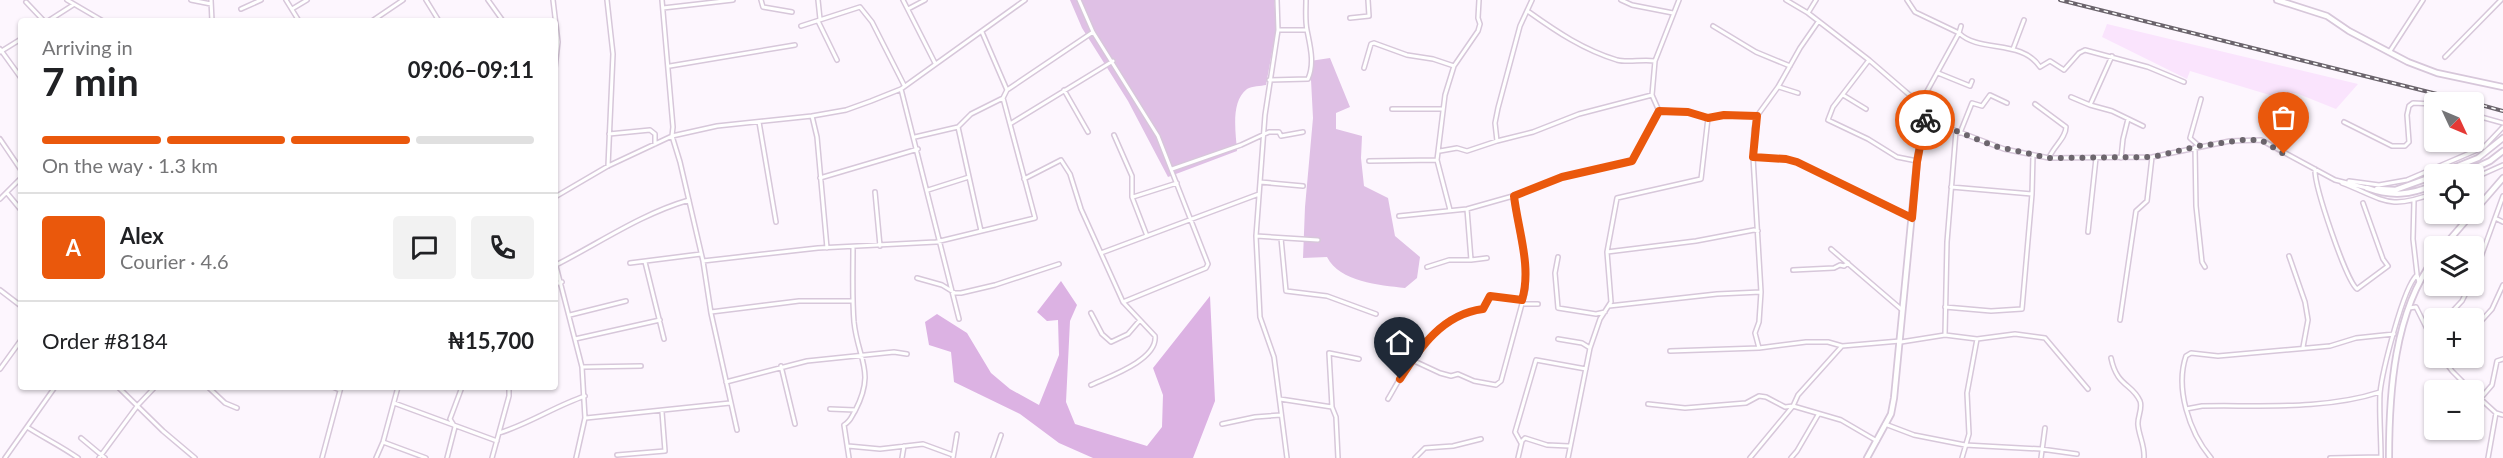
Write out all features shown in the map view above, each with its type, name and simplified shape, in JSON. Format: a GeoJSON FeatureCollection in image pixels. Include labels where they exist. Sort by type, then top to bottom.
{"type":"FeatureCollection","features":[{"type":"Feature","properties":{"kind":"main road"},"geometry":{"type":"LineString","coordinates":[[2277,0],[2327,16],[2349,31],[2408,62],[2437,73],[2503,87]]}},
{"type":"Feature","properties":{"kind":"main road"},"geometry":{"type":"LineString","coordinates":[[1867,458],[1886,424],[1894,398],[1917,162],[1926,113]]}},
{"type":"Feature","properties":{"kind":"main road"},"geometry":{"type":"LineString","coordinates":[[2462,164],[2488,152],[2503,138]]}},
{"type":"Feature","properties":{"kind":"main road"},"geometry":{"type":"LineString","coordinates":[[2484,164],[2503,151]]}},
{"type":"Feature","properties":{"kind":"main road"},"geometry":{"type":"LineString","coordinates":[[2453,236],[2503,178]]}},
{"type":"Feature","properties":{"kind":"main road"},"geometry":{"type":"LineString","coordinates":[[2367,188],[2395,190],[2424,179]]}},
{"type":"Feature","properties":{"kind":"main road"},"geometry":{"type":"LineString","coordinates":[[2367,188],[2385,195],[2416,193],[2424,189]]}},
{"type":"Feature","properties":{"kind":"main road"},"geometry":{"type":"LineString","coordinates":[[2390,458],[2391,383],[2409,308],[2424,274]]}},
{"type":"Feature","properties":{"kind":"street"},"geometry":{"type":"LineString","coordinates":[[67,0],[97,18]]}},
{"type":"Feature","properties":{"kind":"street"},"geometry":{"type":"LineString","coordinates":[[191,0],[211,2],[212,18]]}},
{"type":"Feature","properties":{"kind":"street"},"geometry":{"type":"LineString","coordinates":[[241,9],[261,0]]}},
{"type":"Feature","properties":{"kind":"street"},"geometry":{"type":"LineString","coordinates":[[286,0],[297,18]]}},
{"type":"Feature","properties":{"kind":"street"},"geometry":{"type":"LineString","coordinates":[[292,9],[307,0]]}},
{"type":"Feature","properties":{"kind":"street"},"geometry":{"type":"LineString","coordinates":[[376,18],[403,0]]}},
{"type":"Feature","properties":{"kind":"street"},"geometry":{"type":"LineString","coordinates":[[426,0],[437,18]]}},
{"type":"Feature","properties":{"kind":"street"},"geometry":{"type":"LineString","coordinates":[[488,0],[501,18]]}},
{"type":"Feature","properties":{"kind":"street"},"geometry":{"type":"LineString","coordinates":[[553,0],[555,18]]}},
{"type":"Feature","properties":{"kind":"street"},"geometry":{"type":"LineString","coordinates":[[606,0],[613,54],[608,166]]}},
{"type":"Feature","properties":{"kind":"street"},"geometry":{"type":"LineString","coordinates":[[662,0],[669,67],[672,136],[703,261],[711,313],[737,430]]}},
{"type":"Feature","properties":{"kind":"street"},"geometry":{"type":"LineString","coordinates":[[663,8],[733,0]]}},
{"type":"Feature","properties":{"kind":"street"},"geometry":{"type":"LineString","coordinates":[[760,0],[763,7],[792,12]]}},
{"type":"Feature","properties":{"kind":"street"},"geometry":{"type":"LineString","coordinates":[[818,0],[819,20],[837,60]]}},
{"type":"Feature","properties":{"kind":"street"},"geometry":{"type":"LineString","coordinates":[[903,0],[935,63]]}},
{"type":"Feature","properties":{"kind":"street"},"geometry":{"type":"LineString","coordinates":[[908,10],[925,0]]}},
{"type":"Feature","properties":{"kind":"street"},"geometry":{"type":"LineString","coordinates":[[558,195],[608,166],[672,136],[707,128],[812,116],[855,107],[902,87],[1025,0]]}},
{"type":"Feature","properties":{"kind":"street"},"geometry":{"type":"LineString","coordinates":[[1079,0],[1093,32],[1158,136],[1208,267],[1123,302]]}},
{"type":"Feature","properties":{"kind":"street"},"geometry":{"type":"LineString","coordinates":[[1277,0],[1278,30],[1269,80],[1256,236],[1260,317],[1274,357],[1287,458]]}},
{"type":"Feature","properties":{"kind":"street"},"geometry":{"type":"LineString","coordinates":[[1269,80],[1308,79],[1311,72],[1311,41],[1306,30],[1306,0]]}},
{"type":"Feature","properties":{"kind":"street"},"geometry":{"type":"LineString","coordinates":[[1350,18],[1369,16],[1368,0]]}},
{"type":"Feature","properties":{"kind":"street"},"geometry":{"type":"LineString","coordinates":[[1450,210],[1437,160],[1440,151],[1443,109],[1454,66],[1478,31],[1479,0]]}},
{"type":"Feature","properties":{"kind":"street"},"geometry":{"type":"LineString","coordinates":[[1497,141],[1495,123],[1497,108],[1520,26],[1532,0]]}},
{"type":"Feature","properties":{"kind":"street"},"geometry":{"type":"LineString","coordinates":[[1621,0],[1632,5],[1673,13]]}},
{"type":"Feature","properties":{"kind":"street"},"geometry":{"type":"LineString","coordinates":[[1659,111],[1652,95],[1655,61],[1679,0]]}},
{"type":"Feature","properties":{"kind":"street"},"geometry":{"type":"LineString","coordinates":[[1785,0],[1808,13],[1869,60],[1941,124],[2004,149],[2049,158],[2152,157],[2230,141],[2261,140],[2315,170],[2383,201],[2414,201],[2424,197]]}},
{"type":"Feature","properties":{"kind":"street"},"geometry":{"type":"LineString","coordinates":[[1808,13],[1816,0]]}},
{"type":"Feature","properties":{"kind":"street"},"geometry":{"type":"LineString","coordinates":[[1907,0],[1915,12],[1959,33],[1965,39],[2013,49],[2035,58],[2040,67],[2050,61],[2064,70],[2079,53],[2085,50],[2148,67],[2184,82]]}},
{"type":"Feature","properties":{"kind":"street"},"geometry":{"type":"LineString","coordinates":[[2390,51],[2422,0]]}},
{"type":"Feature","properties":{"kind":"street"},"geometry":{"type":"LineString","coordinates":[[2445,57],[2501,0]]}},
{"type":"Feature","properties":{"kind":"street"},"geometry":{"type":"LineString","coordinates":[[26,2],[43,18]]}},
{"type":"Feature","properties":{"kind":"street"},"geometry":{"type":"LineString","coordinates":[[51,18],[73,5]]}},
{"type":"Feature","properties":{"kind":"street"},"geometry":{"type":"LineString","coordinates":[[801,26],[857,6],[864,9],[902,87],[959,319]]}},
{"type":"Feature","properties":{"kind":"street"},"geometry":{"type":"LineString","coordinates":[[1528,12],[1564,37],[1597,54],[1626,61],[1643,59],[1655,61]]}},
{"type":"Feature","properties":{"kind":"street"},"geometry":{"type":"LineString","coordinates":[[2013,49],[2024,20]]}},
{"type":"Feature","properties":{"kind":"street"},"geometry":{"type":"LineString","coordinates":[[1759,348],[1755,333],[1759,322],[1761,292],[1753,157],[1757,116],[1778,87],[1818,22]]}},
{"type":"Feature","properties":{"kind":"street"},"geometry":{"type":"LineString","coordinates":[[1713,26],[1756,52],[1790,66]]}},
{"type":"Feature","properties":{"kind":"street"},"geometry":{"type":"LineString","coordinates":[[1920,104],[1959,33],[1960,26]]}},
{"type":"Feature","properties":{"kind":"street"},"geometry":{"type":"LineString","coordinates":[[1278,30],[1306,30]]}},
{"type":"Feature","properties":{"kind":"street"},"geometry":{"type":"LineString","coordinates":[[982,32],[1007,90]]}},
{"type":"Feature","properties":{"kind":"street"},"geometry":{"type":"LineString","coordinates":[[915,137],[958,127],[971,114],[1003,98],[1007,90],[1093,32]]}},
{"type":"Feature","properties":{"kind":"street"},"geometry":{"type":"LineString","coordinates":[[18,41],[0,51],[18,74]]}},
{"type":"Feature","properties":{"kind":"street"},"geometry":{"type":"LineString","coordinates":[[1364,68],[1371,44],[1374,43],[1414,57],[1433,59],[1454,66]]}},
{"type":"Feature","properties":{"kind":"street"},"geometry":{"type":"LineString","coordinates":[[669,67],[795,45]]}},
{"type":"Feature","properties":{"kind":"street"},"geometry":{"type":"LineString","coordinates":[[2090,105],[2112,56]]}},
{"type":"Feature","properties":{"kind":"street"},"geometry":{"type":"LineString","coordinates":[[1869,60],[1833,107],[1828,120],[1868,139],[1897,158],[1917,162]]}},
{"type":"Feature","properties":{"kind":"street"},"geometry":{"type":"LineString","coordinates":[[1010,124],[1113,61]]}},
{"type":"Feature","properties":{"kind":"street"},"geometry":{"type":"LineString","coordinates":[[1938,73],[1970,86],[1972,81]]}},
{"type":"Feature","properties":{"kind":"street"},"geometry":{"type":"LineString","coordinates":[[1778,87],[1797,93]]}},
{"type":"Feature","properties":{"kind":"street"},"geometry":{"type":"LineString","coordinates":[[1064,90],[1088,132]]}},
{"type":"Feature","properties":{"kind":"street"},"geometry":{"type":"LineString","coordinates":[[1440,151],[1457,148],[1467,151],[1533,132],[1555,121],[1586,111],[1652,95]]}},
{"type":"Feature","properties":{"kind":"street"},"geometry":{"type":"LineString","coordinates":[[1843,95],[1866,109]]}},
{"type":"Feature","properties":{"kind":"street"},"geometry":{"type":"LineString","coordinates":[[1945,335],[1951,187],[1958,132],[1971,104],[1982,106],[1990,95],[2007,103]]}},
{"type":"Feature","properties":{"kind":"street"},"geometry":{"type":"LineString","coordinates":[[2072,97],[2112,111],[2143,126]]}},
{"type":"Feature","properties":{"kind":"street"},"geometry":{"type":"LineString","coordinates":[[703,261],[827,248],[939,241],[1035,218],[1003,98]]}},
{"type":"Feature","properties":{"kind":"street"},"geometry":{"type":"LineString","coordinates":[[2201,99],[2190,138],[2197,147],[2196,206],[2202,262],[2205,267]]}},
{"type":"Feature","properties":{"kind":"street"},"geometry":{"type":"LineString","coordinates":[[2344,122],[2392,146],[2405,146],[2409,142],[2409,106],[2413,103],[2424,104]]}},
{"type":"Feature","properties":{"kind":"street"},"geometry":{"type":"LineString","coordinates":[[2034,104],[2067,130],[2049,158]]}},
{"type":"Feature","properties":{"kind":"street"},"geometry":{"type":"LineString","coordinates":[[1392,110],[1443,109]]}},
{"type":"Feature","properties":{"kind":"street"},"geometry":{"type":"LineString","coordinates":[[1659,111],[1688,112],[1708,118],[1724,115],[1757,116]]}},
{"type":"Feature","properties":{"kind":"street"},"geometry":{"type":"LineString","coordinates":[[1399,216],[1467,209],[1514,196],[1562,177],[1632,161],[1659,111]]}},
{"type":"Feature","properties":{"kind":"street"},"geometry":{"type":"LineString","coordinates":[[812,116],[817,137],[827,248]]}},
{"type":"Feature","properties":{"kind":"street"},"geometry":{"type":"LineString","coordinates":[[1568,458],[1590,348],[1600,319],[1610,306],[1607,252],[1617,198],[1701,179],[1708,118]]}},
{"type":"Feature","properties":{"kind":"street"},"geometry":{"type":"LineString","coordinates":[[2335,180],[2379,185],[2407,180],[2484,147],[2503,125],[2484,118]]}},
{"type":"Feature","properties":{"kind":"street"},"geometry":{"type":"LineString","coordinates":[[2121,158],[2128,119]]}},
{"type":"Feature","properties":{"kind":"street"},"geometry":{"type":"LineString","coordinates":[[759,122],[768,186],[776,222]]}},
{"type":"Feature","properties":{"kind":"street"},"geometry":{"type":"LineString","coordinates":[[958,127],[981,231]]}},
{"type":"Feature","properties":{"kind":"street"},"geometry":{"type":"LineString","coordinates":[[609,134],[650,130],[655,134],[655,144]]}},
{"type":"Feature","properties":{"kind":"street"},"geometry":{"type":"LineString","coordinates":[[1172,169],[1265,134],[1279,132],[1281,136],[1303,132]]}},
{"type":"Feature","properties":{"kind":"street"},"geometry":{"type":"LineString","coordinates":[[1114,135],[1132,176],[1132,197],[1147,236]]}},
{"type":"Feature","properties":{"kind":"street"},"geometry":{"type":"LineString","coordinates":[[0,139],[18,166]]}},
{"type":"Feature","properties":{"kind":"street"},"geometry":{"type":"LineString","coordinates":[[820,178],[918,149]]}},
{"type":"Feature","properties":{"kind":"street"},"geometry":{"type":"LineString","coordinates":[[1945,307],[1991,311],[2022,309],[2033,155]]}},
{"type":"Feature","properties":{"kind":"street"},"geometry":{"type":"LineString","coordinates":[[1753,157],[1797,162],[1912,218]]}},
{"type":"Feature","properties":{"kind":"street"},"geometry":{"type":"LineString","coordinates":[[2120,320],[2136,211],[2147,201],[2152,157]]}},
{"type":"Feature","properties":{"kind":"street"},"geometry":{"type":"LineString","coordinates":[[2088,232],[2096,158]]}},
{"type":"Feature","properties":{"kind":"street"},"geometry":{"type":"LineString","coordinates":[[1024,178],[1061,160],[1070,174],[1081,209],[1123,302],[1155,336],[1153,345],[1125,371],[1091,385]]}},
{"type":"Feature","properties":{"kind":"street"},"geometry":{"type":"LineString","coordinates":[[1370,161],[1437,160]]}},
{"type":"Feature","properties":{"kind":"street"},"geometry":{"type":"LineString","coordinates":[[2484,174],[2503,165]]}},
{"type":"Feature","properties":{"kind":"street"},"geometry":{"type":"LineString","coordinates":[[2315,170],[2316,182],[2336,243],[2349,279],[2357,289],[2388,266],[2363,203]]}},
{"type":"Feature","properties":{"kind":"street"},"geometry":{"type":"LineString","coordinates":[[927,190],[969,177]]}},
{"type":"Feature","properties":{"kind":"street"},"geometry":{"type":"LineString","coordinates":[[2335,180],[2367,188]]}},
{"type":"Feature","properties":{"kind":"street"},"geometry":{"type":"LineString","coordinates":[[0,199],[18,181]]}},
{"type":"Feature","properties":{"kind":"street"},"geometry":{"type":"LineString","coordinates":[[1260,182],[1303,186]]}},
{"type":"Feature","properties":{"kind":"street"},"geometry":{"type":"LineString","coordinates":[[1132,197],[1177,183]]}},
{"type":"Feature","properties":{"kind":"street"},"geometry":{"type":"LineString","coordinates":[[1951,187],[2032,194]]}},
{"type":"Feature","properties":{"kind":"street"},"geometry":{"type":"LineString","coordinates":[[6,192],[18,206]]}},
{"type":"Feature","properties":{"kind":"street"},"geometry":{"type":"LineString","coordinates":[[875,192],[880,246]]}},
{"type":"Feature","properties":{"kind":"street"},"geometry":{"type":"LineString","coordinates":[[1101,253],[1259,194]]}},
{"type":"Feature","properties":{"kind":"street"},"geometry":{"type":"LineString","coordinates":[[1412,360],[1451,376],[1458,374],[1474,381],[1496,385],[1501,381],[1526,289],[1526,261],[1514,196]]}},
{"type":"Feature","properties":{"kind":"street"},"geometry":{"type":"LineString","coordinates":[[2484,248],[2503,196]]}},
{"type":"Feature","properties":{"kind":"street"},"geometry":{"type":"LineString","coordinates":[[558,262],[605,240],[627,224],[688,200]]}},
{"type":"Feature","properties":{"kind":"street"},"geometry":{"type":"LineString","coordinates":[[2414,201],[2413,229],[2419,282]]}},
{"type":"Feature","properties":{"kind":"street"},"geometry":{"type":"LineString","coordinates":[[1467,209],[1471,260]]}},
{"type":"Feature","properties":{"kind":"street"},"geometry":{"type":"LineString","coordinates":[[2495,218],[2503,222]]}},
{"type":"Feature","properties":{"kind":"street"},"geometry":{"type":"LineString","coordinates":[[1607,252],[1758,231]]}},
{"type":"Feature","properties":{"kind":"street"},"geometry":{"type":"LineString","coordinates":[[1256,236],[1318,240]]}},
{"type":"Feature","properties":{"kind":"street"},"geometry":{"type":"LineString","coordinates":[[1281,238],[1286,291],[1327,296],[1376,314]]}},
{"type":"Feature","properties":{"kind":"street"},"geometry":{"type":"LineString","coordinates":[[849,458],[844,425],[850,422],[864,391],[865,366],[855,332],[853,248]]}},
{"type":"Feature","properties":{"kind":"street"},"geometry":{"type":"LineString","coordinates":[[1831,249],[1903,310]]}},
{"type":"Feature","properties":{"kind":"street"},"geometry":{"type":"LineString","coordinates":[[630,263],[701,254]]}},
{"type":"Feature","properties":{"kind":"street"},"geometry":{"type":"LineString","coordinates":[[2289,256],[2305,302],[2308,320],[2303,347]]}},
{"type":"Feature","properties":{"kind":"street"},"geometry":{"type":"LineString","coordinates":[[1558,257],[1555,273],[1558,308],[1596,314],[1605,312]]}},
{"type":"Feature","properties":{"kind":"street"},"geometry":{"type":"LineString","coordinates":[[1427,267],[1449,260],[1487,258]]}},
{"type":"Feature","properties":{"kind":"street"},"geometry":{"type":"LineString","coordinates":[[645,262],[664,339]]}},
{"type":"Feature","properties":{"kind":"street"},"geometry":{"type":"LineString","coordinates":[[1792,270],[1834,268],[1840,265],[1844,267],[1848,263]]}},
{"type":"Feature","properties":{"kind":"street"},"geometry":{"type":"LineString","coordinates":[[917,278],[951,289],[955,293],[961,293],[995,285],[1059,264]]}},
{"type":"Feature","properties":{"kind":"street"},"geometry":{"type":"LineString","coordinates":[[558,269],[582,367],[585,396],[585,418],[576,458]]}},
{"type":"Feature","properties":{"kind":"street"},"geometry":{"type":"LineString","coordinates":[[2330,458],[2381,458],[2380,392],[2394,334],[2409,286],[2417,275]]}},
{"type":"Feature","properties":{"kind":"street"},"geometry":{"type":"LineString","coordinates":[[558,283],[562,282]]}},
{"type":"Feature","properties":{"kind":"street"},"geometry":{"type":"LineString","coordinates":[[2484,318],[2492,309],[2503,285]]}},
{"type":"Feature","properties":{"kind":"street"},"geometry":{"type":"LineString","coordinates":[[0,290],[18,304]]}},
{"type":"Feature","properties":{"kind":"street"},"geometry":{"type":"LineString","coordinates":[[1610,306],[1717,294],[1761,292]]}},
{"type":"Feature","properties":{"kind":"street"},"geometry":{"type":"LineString","coordinates":[[1388,399],[1412,360],[1433,334],[1452,318],[1468,311],[1483,309],[1490,296],[1522,300],[1524,304],[1538,304]]}},
{"type":"Feature","properties":{"kind":"street"},"geometry":{"type":"LineString","coordinates":[[2455,308],[2464,296]]}},
{"type":"Feature","properties":{"kind":"street"},"geometry":{"type":"LineString","coordinates":[[570,315],[626,301]]}},
{"type":"Feature","properties":{"kind":"street"},"geometry":{"type":"LineString","coordinates":[[711,313],[799,301],[853,301]]}},
{"type":"Feature","properties":{"kind":"street"},"geometry":{"type":"LineString","coordinates":[[2409,308],[2416,307],[2424,322]]}},
{"type":"Feature","properties":{"kind":"street"},"geometry":{"type":"LineString","coordinates":[[1091,313],[1102,334],[1112,342],[1128,334],[1140,320]]}},
{"type":"Feature","properties":{"kind":"street"},"geometry":{"type":"LineString","coordinates":[[575,339],[660,320]]}},
{"type":"Feature","properties":{"kind":"street"},"geometry":{"type":"LineString","coordinates":[[1670,351],[1759,348],[1806,342],[1828,342],[1842,346],[1871,345],[1945,335],[1977,339],[2015,334],[2044,338],[2088,389]]}},
{"type":"Feature","properties":{"kind":"street"},"geometry":{"type":"LineString","coordinates":[[2211,458],[2205,451],[2186,409],[2182,383],[2186,356],[2191,353],[2217,356],[2330,346],[2356,338],[2394,334]]}},
{"type":"Feature","properties":{"kind":"street"},"geometry":{"type":"LineString","coordinates":[[1558,339],[1582,343],[1590,348]]}},
{"type":"Feature","properties":{"kind":"street"},"geometry":{"type":"LineString","coordinates":[[1962,458],[1969,428],[1967,393],[1977,339]]}},
{"type":"Feature","properties":{"kind":"street"},"geometry":{"type":"LineString","coordinates":[[0,368],[18,344]]}},
{"type":"Feature","properties":{"kind":"street"},"geometry":{"type":"LineString","coordinates":[[1750,458],[1793,406],[1798,395],[1842,346]]}},
{"type":"Feature","properties":{"kind":"street"},"geometry":{"type":"LineString","coordinates":[[726,382],[807,361],[894,352],[907,354]]}},
{"type":"Feature","properties":{"kind":"street"},"geometry":{"type":"LineString","coordinates":[[1338,458],[1329,353],[1359,358]]}},
{"type":"Feature","properties":{"kind":"street"},"geometry":{"type":"LineString","coordinates":[[2111,358],[2114,371],[2120,381],[2140,401],[2138,424],[2144,458]]}},
{"type":"Feature","properties":{"kind":"street"},"geometry":{"type":"LineString","coordinates":[[2484,394],[2492,385],[2497,361],[2503,359]]}},
{"type":"Feature","properties":{"kind":"street"},"geometry":{"type":"LineString","coordinates":[[1521,443],[1515,432],[1536,360],[1586,369]]}},
{"type":"Feature","properties":{"kind":"street"},"geometry":{"type":"LineString","coordinates":[[582,367],[641,366]]}},
{"type":"Feature","properties":{"kind":"street"},"geometry":{"type":"LineString","coordinates":[[781,366],[795,424]]}},
{"type":"Feature","properties":{"kind":"street"},"geometry":{"type":"LineString","coordinates":[[2450,368],[2461,380]]}},
{"type":"Feature","properties":{"kind":"street"},"geometry":{"type":"LineString","coordinates":[[5,458],[53,390]]}},
{"type":"Feature","properties":{"kind":"street"},"geometry":{"type":"LineString","coordinates":[[121,390],[163,431],[195,458]]}},
{"type":"Feature","properties":{"kind":"street"},"geometry":{"type":"LineString","coordinates":[[100,456],[138,405],[152,390]]}},
{"type":"Feature","properties":{"kind":"street"},"geometry":{"type":"LineString","coordinates":[[211,390],[225,403],[237,408]]}},
{"type":"Feature","properties":{"kind":"street"},"geometry":{"type":"LineString","coordinates":[[322,458],[340,390]]}},
{"type":"Feature","properties":{"kind":"street"},"geometry":{"type":"LineString","coordinates":[[376,458],[383,442],[397,390]]}},
{"type":"Feature","properties":{"kind":"street"},"geometry":{"type":"LineString","coordinates":[[447,458],[455,427],[450,419],[461,390]]}},
{"type":"Feature","properties":{"kind":"street"},"geometry":{"type":"LineString","coordinates":[[492,458],[509,396],[508,390]]}},
{"type":"Feature","properties":{"kind":"street"},"geometry":{"type":"LineString","coordinates":[[2186,409],[2202,406],[2313,403],[2362,398],[2380,392]]}},
{"type":"Feature","properties":{"kind":"street"},"geometry":{"type":"LineString","coordinates":[[499,433],[521,426],[565,403],[585,396]]}},
{"type":"Feature","properties":{"kind":"street"},"geometry":{"type":"LineString","coordinates":[[1648,404],[1685,408],[1746,403],[1759,396],[1766,397],[1785,406],[1793,406],[1841,420],[1877,441]]}},
{"type":"Feature","properties":{"kind":"street"},"geometry":{"type":"LineString","coordinates":[[1280,399],[1332,407]]}},
{"type":"Feature","properties":{"kind":"street"},"geometry":{"type":"LineString","coordinates":[[2484,402],[2503,416]]}},
{"type":"Feature","properties":{"kind":"street"},"geometry":{"type":"LineString","coordinates":[[394,403],[497,441]]}},
{"type":"Feature","properties":{"kind":"street"},"geometry":{"type":"LineString","coordinates":[[585,418],[662,412],[730,403]]}},
{"type":"Feature","properties":{"kind":"street"},"geometry":{"type":"LineString","coordinates":[[830,409],[855,410]]}},
{"type":"Feature","properties":{"kind":"street"},"geometry":{"type":"LineString","coordinates":[[617,455],[665,451],[662,412]]}},
{"type":"Feature","properties":{"kind":"street"},"geometry":{"type":"LineString","coordinates":[[2488,458],[2496,413]]}},
{"type":"Feature","properties":{"kind":"street"},"geometry":{"type":"LineString","coordinates":[[1222,424],[1255,417],[1281,415]]}},
{"type":"Feature","properties":{"kind":"street"},"geometry":{"type":"LineString","coordinates":[[1791,458],[1818,415]]}},
{"type":"Feature","properties":{"kind":"street"},"geometry":{"type":"LineString","coordinates":[[1886,424],[1914,435],[1965,445],[2042,449],[2077,454]]}},
{"type":"Feature","properties":{"kind":"street"},"geometry":{"type":"LineString","coordinates":[[27,427],[78,458]]}},
{"type":"Feature","properties":{"kind":"street"},"geometry":{"type":"LineString","coordinates":[[2041,458],[2045,428]]}},
{"type":"Feature","properties":{"kind":"street"},"geometry":{"type":"LineString","coordinates":[[847,446],[880,449],[928,445],[953,457],[957,434]]}},
{"type":"Feature","properties":{"kind":"street"},"geometry":{"type":"LineString","coordinates":[[993,458],[1001,435]]}},
{"type":"Feature","properties":{"kind":"street"},"geometry":{"type":"LineString","coordinates":[[81,438],[105,458]]}},
{"type":"Feature","properties":{"kind":"street"},"geometry":{"type":"LineString","coordinates":[[1518,458],[1521,443],[1525,438],[1547,445],[1569,446]]}},
{"type":"Feature","properties":{"kind":"street"},"geometry":{"type":"LineString","coordinates":[[1415,458],[1425,448],[1453,446],[1480,439]]}},
{"type":"Feature","properties":{"kind":"street"},"geometry":{"type":"LineString","coordinates":[[383,442],[426,458]]}},
{"type":"Feature","properties":{"kind":"street"},"geometry":{"type":"LineString","coordinates":[[902,458],[904,446]]}},
{"type":"Feature","properties":{"kind":"shaded area"},"geometry":{"type":"Polygon","coordinates":[[[1070,0],[1274,0],[1277,25],[1266,85],[1247,89],[1238,102],[1235,118],[1237,151],[1168,177],[1128,101],[1082,28],[1070,0]]]}},
{"type":"Feature","properties":{"kind":"shaded area"},"geometry":{"type":"Polygon","coordinates":[[[2107,24],[2358,84],[2336,109],[2296,93],[2273,96],[2190,71],[2187,79],[2102,37],[2107,24]]]}},
{"type":"Feature","properties":{"kind":"shaded area"},"geometry":{"type":"Polygon","coordinates":[[[1330,58],[1350,107],[1336,113],[1336,129],[1362,136],[1361,158],[1364,186],[1388,198],[1395,236],[1420,257],[1417,278],[1405,288],[1361,281],[1341,272],[1327,257],[1303,258],[1313,118],[1310,61],[1330,58]]]}},
{"type":"Feature","properties":{"kind":"shaded area"},"geometry":{"type":"Polygon","coordinates":[[[1061,281],[1077,305],[1070,321],[1066,402],[1075,424],[1147,446],[1162,427],[1163,395],[1153,368],[1210,296],[1215,401],[1193,458],[1093,458],[1059,443],[1020,414],[954,382],[951,352],[929,345],[925,322],[937,314],[967,333],[991,373],[1010,389],[1039,405],[1059,355],[1058,320],[1047,321],[1037,312],[1061,281]]]}},
{"type":"Feature","properties":{"kind":"railway"},"geometry":{"type":"LineString","coordinates":[[2060,0],[2429,92]]}},
{"type":"Feature","properties":{"kind":"railway"},"geometry":{"type":"LineString","coordinates":[[2484,106],[2503,111]]}},
{"type":"Feature","properties":{"kind":"way so far"},"geometry":{"type":"LineString","coordinates":[[1925,120],[1926,113],[1946,127],[1994,146],[2049,158],[2152,157],[2199,146],[2242,140],[2261,140],[2262,143],[2284,154]]}},
{"type":"Feature","properties":{"kind":"route"},"geometry":{"type":"LineString","coordinates":[[1400,379],[1420,349],[1452,318],[1468,311],[1483,309],[1490,296],[1522,300],[1526,289],[1526,261],[1521,245],[1514,196],[1562,177],[1632,161],[1659,111],[1688,112],[1708,118],[1724,115],[1757,116],[1753,157],[1797,162],[1912,218],[1917,162],[1925,120]]}}]}
